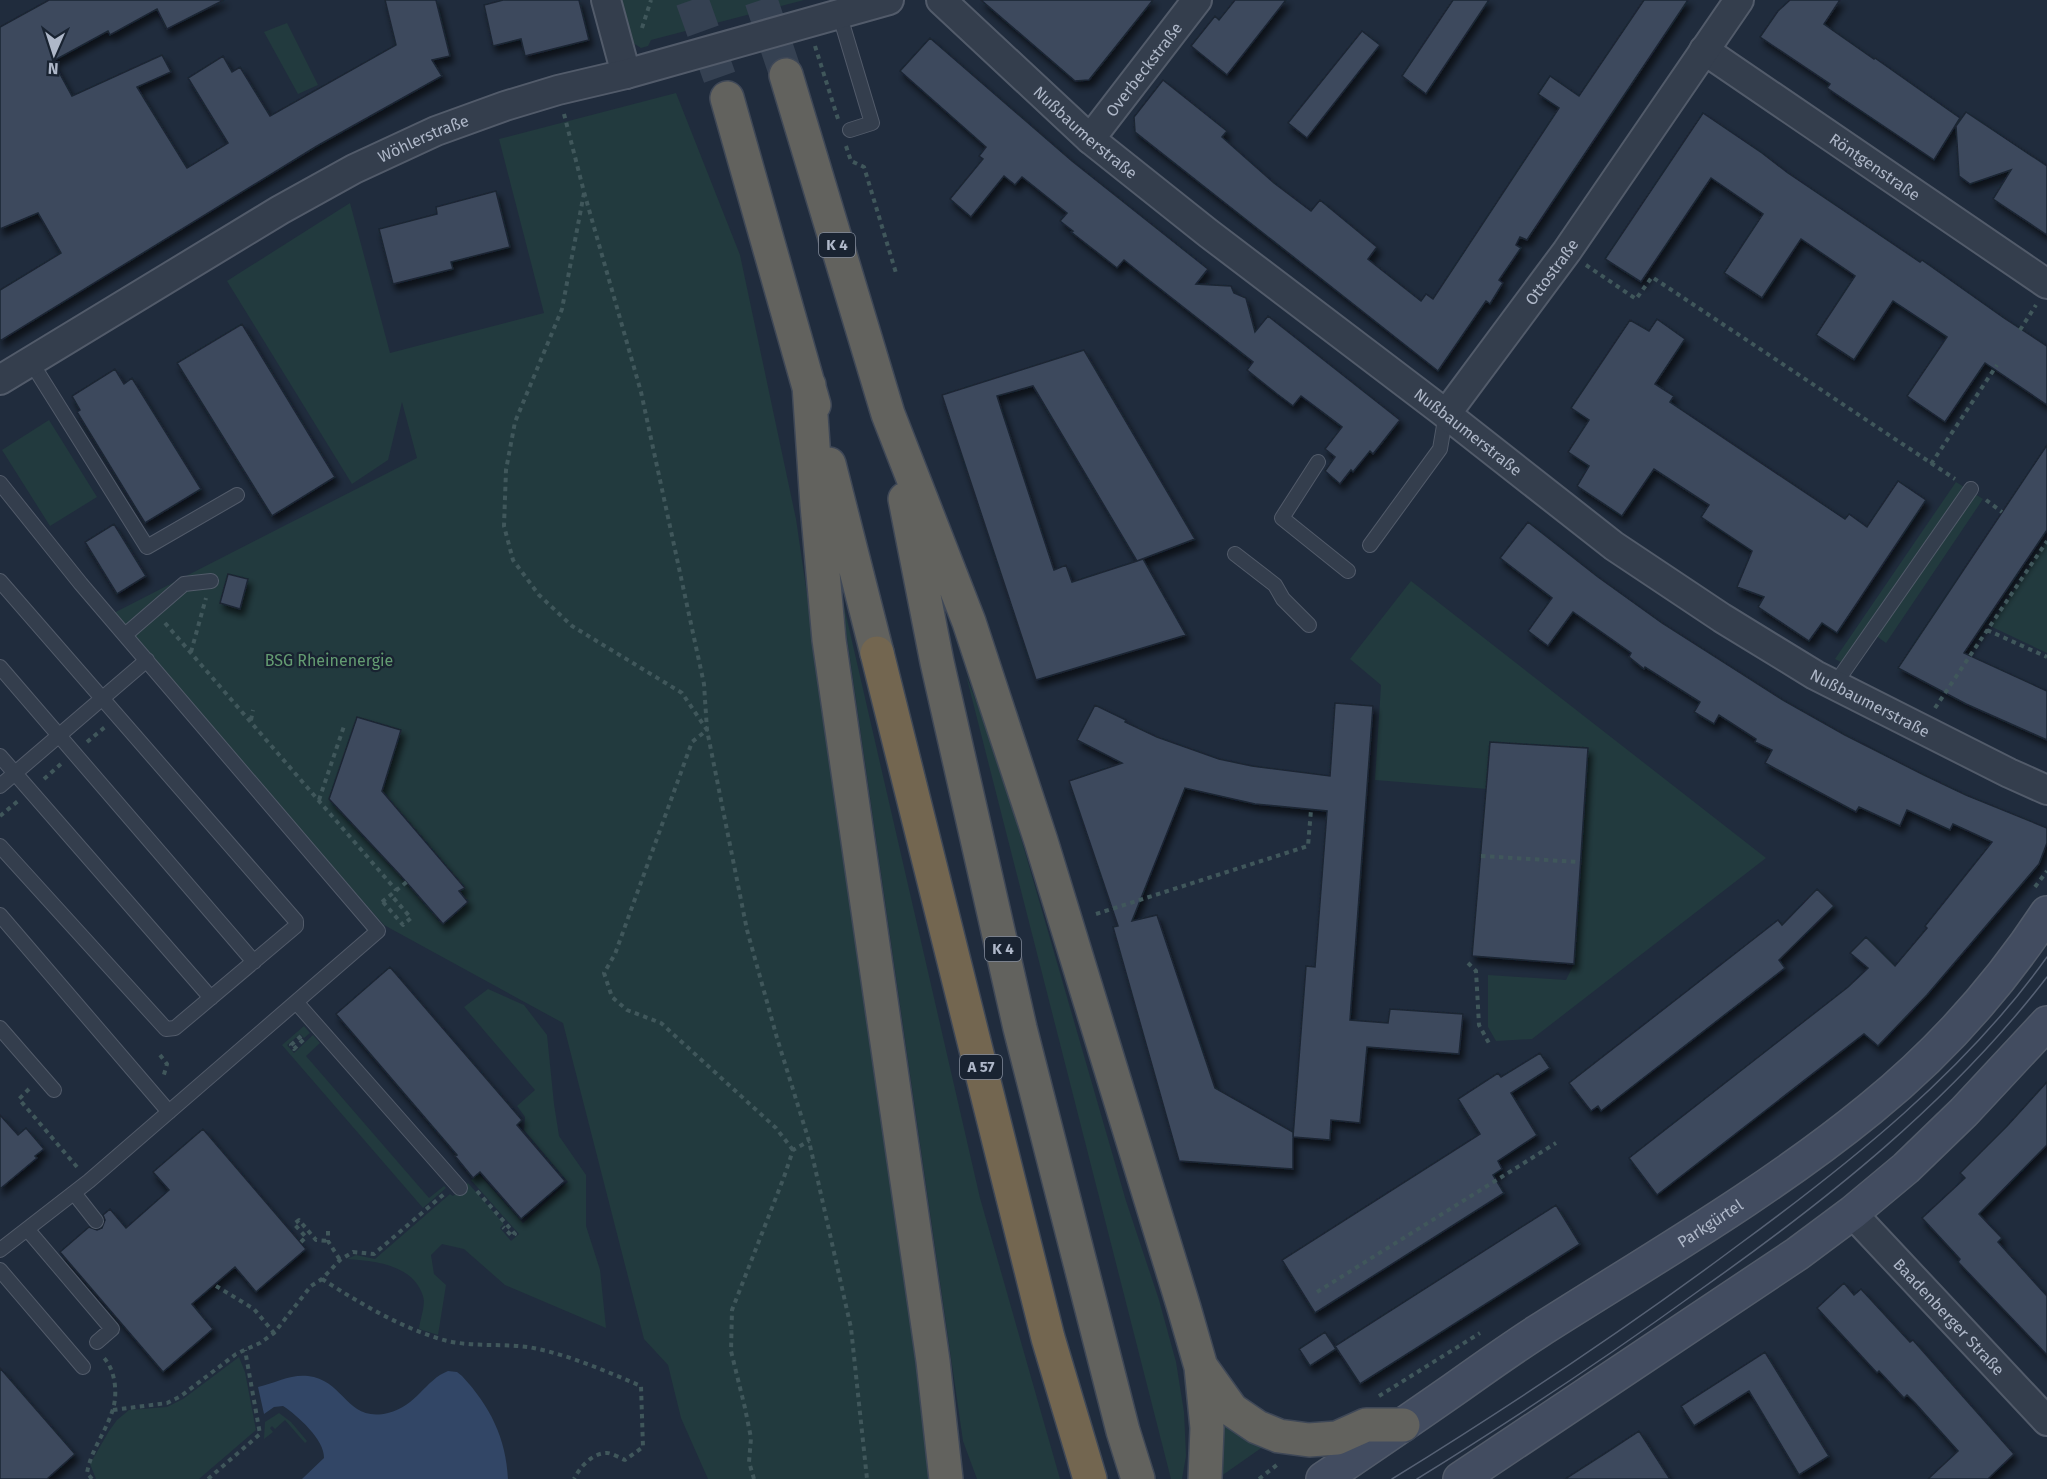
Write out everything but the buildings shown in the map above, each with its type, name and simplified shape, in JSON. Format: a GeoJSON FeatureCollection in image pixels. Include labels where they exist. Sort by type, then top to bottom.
{"type":"FeatureCollection","features":[{"type":"Feature","properties":{"kind":"highway","name":"K 4"},"geometry":{"type":"LineString","coordinates":[[786,75],[888,414],[937,662],[1020,1028],[1123,1431],[1138,1479]]}},
{"type":"Feature","properties":{"kind":"highway"},"geometry":{"type":"LineString","coordinates":[[727,98],[809,385],[829,640],[931,1349],[946,1479]]}},
{"type":"Feature","properties":{"kind":"highway","name":"A 57"},"geometry":{"type":"LineString","coordinates":[[809,385],[1048,1338],[1090,1479]]}},
{"type":"Feature","properties":{"kind":"highway"},"geometry":{"type":"LineString","coordinates":[[888,414],[969,622],[1041,841],[1201,1367],[1207,1428],[1205,1479]]}},
{"type":"Feature","properties":{"kind":"highway"},"geometry":{"type":"LineString","coordinates":[[1201,1367],[1232,1410],[1257,1427],[1279,1436],[1309,1440],[1337,1438],[1366,1425],[1403,1425]]}},
{"type":"Feature","properties":{"kind":"highway"},"geometry":{"type":"LineString","coordinates":[[941,1433],[958,1479]]}},
{"type":"Feature","properties":{"kind":"main road","name":"Parkgürtel"},"geometry":{"type":"LineString","coordinates":[[1323,1479],[1534,1334],[1724,1214],[1814,1152],[1871,1108],[1928,1057],[1982,999],[2023,950],[2038,904]]}},
{"type":"Feature","properties":{"kind":"main road"},"geometry":{"type":"LineString","coordinates":[[1460,1479],[1797,1254],[1852,1213],[1906,1168],[1964,1113],[2047,1023]]}},
{"type":"Feature","properties":{"kind":"street"},"geometry":{"type":"LineString","coordinates":[[606,0],[626,74]]}},
{"type":"Feature","properties":{"kind":"street","name":"Wöhlerstraße"},"geometry":{"type":"LineString","coordinates":[[0,380],[280,210],[354,169],[436,131],[558,90],[626,74],[889,0]]}},
{"type":"Feature","properties":{"kind":"street","name":"Nußbaumerstraße"},"geometry":{"type":"LineString","coordinates":[[940,0],[1090,139],[1208,233],[1446,414],[1614,546],[1722,618],[1815,675],[2047,790]]}},
{"type":"Feature","properties":{"kind":"street","name":"Overbeckstraße"},"geometry":{"type":"LineString","coordinates":[[1090,139],[1197,0]]}},
{"type":"Feature","properties":{"kind":"street","name":"Ottostraße"},"geometry":{"type":"LineString","coordinates":[[1446,414],[1567,251],[1740,0]]}},
{"type":"Feature","properties":{"kind":"street","name":"Röntgenstraße"},"geometry":{"type":"LineString","coordinates":[[1704,50],[2047,284]]}},
{"type":"Feature","properties":{"kind":"street","name":"Baadenberger Straße"},"geometry":{"type":"LineString","coordinates":[[1852,1213],[2047,1421]]}},
{"type":"Feature","properties":{"kind":"lane"},"geometry":{"type":"LineString","coordinates":[[839,13],[872,123],[844,129]]}},
{"type":"Feature","properties":{"kind":"lane"},"geometry":{"type":"LineString","coordinates":[[31,362],[147,547],[237,495]]}},
{"type":"Feature","properties":{"kind":"lane","name":"Ottostraße"},"geometry":{"type":"LineString","coordinates":[[1370,545],[1440,449],[1446,414]]}},
{"type":"Feature","properties":{"kind":"lane"},"geometry":{"type":"LineString","coordinates":[[1318,462],[1282,518],[1348,571]]}},
{"type":"Feature","properties":{"kind":"lane"},"geometry":{"type":"LineString","coordinates":[[0,483],[81,584],[378,931],[89,1181],[0,1250]]}},
{"type":"Feature","properties":{"kind":"lane"},"geometry":{"type":"LineString","coordinates":[[1834,684],[1971,489]]}},
{"type":"Feature","properties":{"kind":"lane"},"geometry":{"type":"LineString","coordinates":[[1235,554],[1275,585],[1282,599],[1309,625]]}},
{"type":"Feature","properties":{"kind":"lane"},"geometry":{"type":"LineString","coordinates":[[0,581],[296,921],[296,926],[175,1029],[166,1029],[0,846]]}},
{"type":"Feature","properties":{"kind":"lane"},"geometry":{"type":"LineString","coordinates":[[125,635],[184,584],[211,581]]}},
{"type":"Feature","properties":{"kind":"lane"},"geometry":{"type":"LineString","coordinates":[[0,786],[147,660]]}},
{"type":"Feature","properties":{"kind":"lane"},"geometry":{"type":"LineString","coordinates":[[0,667],[254,962]]}},
{"type":"Feature","properties":{"kind":"lane"},"geometry":{"type":"LineString","coordinates":[[0,756],[211,998]]}},
{"type":"Feature","properties":{"kind":"lane"},"geometry":{"type":"LineString","coordinates":[[0,915],[169,1112]]}},
{"type":"Feature","properties":{"kind":"lane"},"geometry":{"type":"LineString","coordinates":[[296,1002],[458,1186]]}},
{"type":"Feature","properties":{"kind":"lane"},"geometry":{"type":"LineString","coordinates":[[0,1028],[54,1090]]}},
{"type":"Feature","properties":{"kind":"lane"},"geometry":{"type":"LineString","coordinates":[[74,1193],[96,1221]]}},
{"type":"Feature","properties":{"kind":"lane"},"geometry":{"type":"LineString","coordinates":[[27,1229],[112,1329],[97,1342]]}},
{"type":"Feature","properties":{"kind":"lane"},"geometry":{"type":"LineString","coordinates":[[0,1270],[83,1367]]}},
{"type":"Feature","properties":{"kind":"path"},"geometry":{"type":"LineString","coordinates":[[808,22],[844,129],[851,160],[864,167],[896,273]]}},
{"type":"Feature","properties":{"kind":"path"},"geometry":{"type":"LineString","coordinates":[[558,90],[584,192],[641,392],[704,684],[707,730],[747,930],[809,1141],[850,1328],[867,1479]]}},
{"type":"Feature","properties":{"kind":"path"},"geometry":{"type":"LineString","coordinates":[[584,192],[562,309],[515,422],[506,470],[504,526],[513,560],[539,595],[572,626],[682,693],[707,730]]}},
{"type":"Feature","properties":{"kind":"path"},"geometry":{"type":"LineString","coordinates":[[1567,251],[1636,299],[1652,278],[1971,489],[2002,512]]}},
{"type":"Feature","properties":{"kind":"path"},"geometry":{"type":"LineString","coordinates":[[1931,464],[1997,365]]}},
{"type":"Feature","properties":{"kind":"path"},"geometry":{"type":"LineString","coordinates":[[1922,728],[2046,544]]}},
{"type":"Feature","properties":{"kind":"path"},"geometry":{"type":"LineString","coordinates":[[190,652],[211,581]]}},
{"type":"Feature","properties":{"kind":"path"},"geometry":{"type":"LineString","coordinates":[[1987,630],[2047,657]]}},
{"type":"Feature","properties":{"kind":"path"},"geometry":{"type":"LineString","coordinates":[[180,641],[396,890]]}},
{"type":"Feature","properties":{"kind":"path"},"geometry":{"type":"LineString","coordinates":[[250,720],[253,710]]}},
{"type":"Feature","properties":{"kind":"path"},"geometry":{"type":"LineString","coordinates":[[319,801],[344,726]]}},
{"type":"Feature","properties":{"kind":"path"},"geometry":{"type":"LineString","coordinates":[[707,730],[692,742],[615,954],[604,973],[612,997],[627,1010],[661,1023],[776,1128],[793,1150]]}},
{"type":"Feature","properties":{"kind":"path"},"geometry":{"type":"LineString","coordinates":[[1096,914],[1308,846],[1311,810]]}},
{"type":"Feature","properties":{"kind":"path"},"geometry":{"type":"LineString","coordinates":[[1481,856],[1579,862]]}},
{"type":"Feature","properties":{"kind":"path"},"geometry":{"type":"LineString","coordinates":[[2038,904],[2047,871]]}},
{"type":"Feature","properties":{"kind":"path"},"geometry":{"type":"LineString","coordinates":[[391,895],[411,918],[403,925],[384,901],[408,880]]}},
{"type":"Feature","properties":{"kind":"path"},"geometry":{"type":"LineString","coordinates":[[1468,963],[1476,971],[1479,1025],[1490,1045]]}},
{"type":"Feature","properties":{"kind":"path"},"geometry":{"type":"LineString","coordinates":[[43,1077],[19,1099],[89,1181]]}},
{"type":"Feature","properties":{"kind":"path"},"geometry":{"type":"LineString","coordinates":[[754,1479],[749,1462],[751,1438],[731,1352],[732,1310],[793,1150],[809,1141]]}},
{"type":"Feature","properties":{"kind":"path"},"geometry":{"type":"LineString","coordinates":[[1317,1292],[1556,1143]]}},
{"type":"Feature","properties":{"kind":"path"},"geometry":{"type":"LineString","coordinates":[[113,1410],[167,1403],[181,1396],[236,1354],[260,1343],[274,1333],[311,1286],[322,1279],[340,1260],[353,1252],[374,1254],[458,1186],[464,1176],[515,1234],[512,1236],[503,1227]]}},
{"type":"Feature","properties":{"kind":"path"},"geometry":{"type":"LineString","coordinates":[[301,1242],[306,1237],[294,1224],[298,1220],[316,1240],[328,1241]]}},
{"type":"Feature","properties":{"kind":"path"},"geometry":{"type":"LineString","coordinates":[[328,1231],[328,1241],[340,1260]]}},
{"type":"Feature","properties":{"kind":"path"},"geometry":{"type":"LineString","coordinates":[[322,1279],[364,1305],[437,1338],[466,1344],[528,1347],[569,1357],[641,1386],[643,1447],[625,1460],[608,1453],[592,1458],[579,1469],[574,1479]]}},
{"type":"Feature","properties":{"kind":"path"},"geometry":{"type":"LineString","coordinates":[[216,1286],[255,1309],[274,1333]]}},
{"type":"Feature","properties":{"kind":"path"},"geometry":{"type":"LineString","coordinates":[[1370,1402],[1481,1332]]}},
{"type":"Feature","properties":{"kind":"path"},"geometry":{"type":"LineString","coordinates":[[86,1479],[94,1448],[113,1410],[114,1377],[110,1365],[100,1355],[97,1342]]}},
{"type":"Feature","properties":{"kind":"path"},"geometry":{"type":"LineString","coordinates":[[208,1479],[260,1434],[245,1350]]}},
{"type":"Feature","properties":{"kind":"path"},"geometry":{"type":"LineString","coordinates":[[1259,1479],[1309,1440]]}},
{"type":"Feature","properties":{"kind":"path"},"geometry":{"type":"LineString","coordinates":[[87,1473],[92,1479]]}},
{"type":"Feature","properties":{"kind":"green space"},"geometry":{"type":"Polygon","coordinates":[[[619,0],[804,0],[651,40],[648,46],[641,48],[630,41],[619,0]]]}},
{"type":"Feature","properties":{"kind":"green space"},"geometry":{"type":"Polygon","coordinates":[[[287,23],[318,85],[298,94],[264,32],[287,23]]]}},
{"type":"Feature","properties":{"kind":"green space","name":"BSG Rheinenergie"},"geometry":{"type":"Polygon","coordinates":[[[676,93],[740,255],[796,519],[919,1362],[931,1479],[708,1479],[681,1418],[668,1365],[644,1339],[563,1023],[384,925],[137,648],[106,617],[417,458],[402,402],[388,460],[352,484],[227,281],[350,203],[390,353],[544,313],[499,139],[676,93]]]}},
{"type":"Feature","properties":{"kind":"green space"},"geometry":{"type":"Polygon","coordinates":[[[49,420],[97,497],[50,526],[2,450],[49,420]]]}},
{"type":"Feature","properties":{"kind":"green space"},"geometry":{"type":"Polygon","coordinates":[[[1956,482],[1983,499],[1886,643],[1875,635],[1853,668],[1835,659],[1956,482]]]}},
{"type":"Feature","properties":{"kind":"green space"},"geometry":{"type":"Polygon","coordinates":[[[2047,541],[2047,653],[1990,626],[2047,541]]]}},
{"type":"Feature","properties":{"kind":"green space"},"geometry":{"type":"Polygon","coordinates":[[[1411,581],[1766,858],[1532,1039],[1496,1041],[1488,1027],[1488,975],[1566,980],[1574,964],[1588,749],[1490,742],[1487,789],[1375,780],[1381,685],[1350,659],[1411,581]]]}},
{"type":"Feature","properties":{"kind":"green space"},"geometry":{"type":"Polygon","coordinates":[[[840,589],[980,1198],[1060,1479],[977,1479],[963,1441],[840,589]]]}},
{"type":"Feature","properties":{"kind":"green space"},"geometry":{"type":"Polygon","coordinates":[[[966,675],[997,755],[1126,1201],[1159,1300],[1176,1362],[1184,1412],[1186,1456],[1182,1479],[1171,1479],[966,675]]]}},
{"type":"Feature","properties":{"kind":"green space"},"geometry":{"type":"Polygon","coordinates":[[[488,989],[524,1005],[547,1035],[559,1136],[586,1175],[586,1226],[600,1270],[606,1328],[505,1285],[464,1249],[442,1244],[431,1255],[434,1274],[446,1285],[438,1335],[419,1329],[424,1300],[418,1285],[411,1277],[391,1266],[347,1259],[356,1255],[375,1259],[450,1194],[453,1196],[468,1183],[504,1224],[500,1228],[511,1241],[519,1234],[471,1180],[479,1174],[523,1223],[568,1182],[524,1130],[525,1117],[517,1106],[535,1090],[464,1007],[488,989]]]}},
{"type":"Feature","properties":{"kind":"green space"},"geometry":{"type":"Polygon","coordinates":[[[304,1026],[310,1033],[304,1038],[300,1034],[287,1045],[294,1053],[313,1035],[320,1043],[306,1056],[429,1198],[444,1186],[446,1188],[423,1208],[282,1045],[304,1026]]]}},
{"type":"Feature","properties":{"kind":"green space"},"geometry":{"type":"Polygon","coordinates":[[[239,1357],[245,1372],[256,1430],[199,1479],[96,1479],[90,1464],[117,1420],[129,1410],[167,1407],[183,1399],[239,1357]]]}},
{"type":"Feature","properties":{"kind":"green space"},"geometry":{"type":"Polygon","coordinates":[[[1218,1407],[1267,1444],[1217,1479],[1218,1407]]]}},
{"type":"Feature","properties":{"kind":"green space"},"geometry":{"type":"Polygon","coordinates":[[[279,1413],[291,1422],[307,1441],[305,1443],[285,1420],[275,1429],[272,1426],[270,1428],[273,1432],[264,1439],[265,1422],[279,1413]]]}},
{"type":"Feature","properties":{"kind":"water"},"geometry":{"type":"Polygon","coordinates":[[[448,1371],[457,1372],[472,1387],[495,1423],[504,1450],[508,1479],[302,1479],[324,1458],[320,1444],[302,1422],[283,1406],[274,1407],[264,1414],[258,1387],[289,1378],[308,1376],[330,1385],[354,1407],[363,1412],[388,1413],[406,1405],[433,1380],[448,1371]]]}},
{"type":"Feature","properties":{"kind":"tunnel"},"geometry":{"type":"LineString","coordinates":[[692,0],[727,98]]}},
{"type":"Feature","properties":{"kind":"tunnel"},"geometry":{"type":"LineString","coordinates":[[761,0],[786,75]]}},
{"type":"Feature","properties":{"kind":"tram line"},"geometry":{"type":"LineString","coordinates":[[1392,1479],[1610,1337],[1779,1215],[1863,1149],[1904,1114],[1980,1039],[2047,957]]}},
{"type":"Feature","properties":{"kind":"tram line"},"geometry":{"type":"LineString","coordinates":[[1417,1479],[1628,1341],[1745,1258],[1839,1186],[1884,1148],[1970,1067],[2047,977]]}}]}
